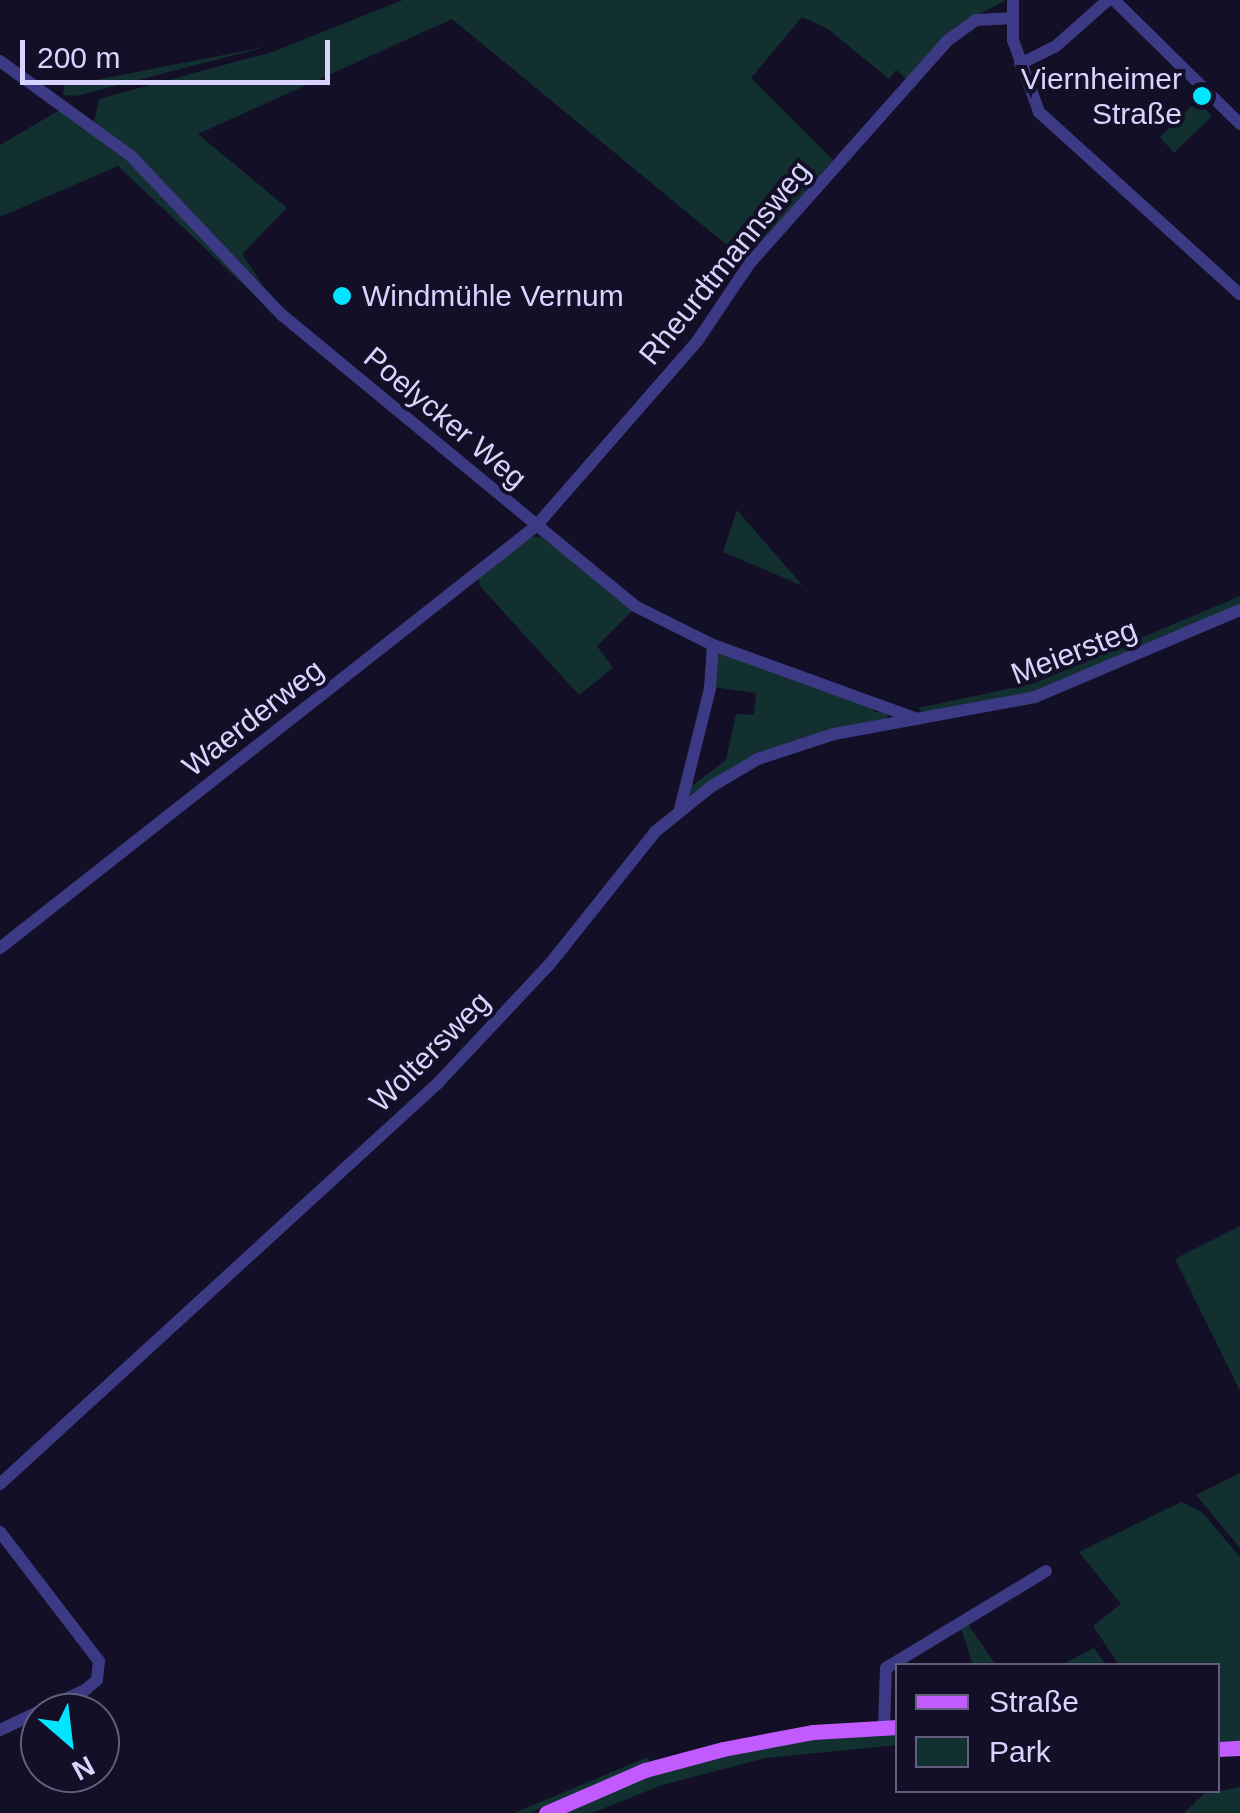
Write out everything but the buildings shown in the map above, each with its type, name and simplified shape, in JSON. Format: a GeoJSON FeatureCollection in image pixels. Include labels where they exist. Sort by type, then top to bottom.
{"type":"FeatureCollection","features":[{"type":"Feature","properties":{"kind":"main road"},"geometry":{"type":"LineString","coordinates":[[546,1813],[645,1770],[723,1749],[891,1727]]}},
{"type":"Feature","properties":{"kind":"street"},"geometry":{"type":"LineString","coordinates":[[1012,0],[1011,18],[1020,64],[1032,101],[1047,121],[1240,294]]}},
{"type":"Feature","properties":{"kind":"street"},"geometry":{"type":"LineString","coordinates":[[1020,64],[1056,46],[1111,0],[1240,124]]}},
{"type":"Feature","properties":{"kind":"street","name":"Rheurdtmannsweg"},"geometry":{"type":"LineString","coordinates":[[536,526],[698,340],[750,263],[947,42],[976,20],[1011,18]]}},
{"type":"Feature","properties":{"kind":"street","name":"Poelycker Weg"},"geometry":{"type":"LineString","coordinates":[[0,60],[130,155],[282,315],[635,606],[713,645],[920,720]]}},
{"type":"Feature","properties":{"kind":"street","name":"Waerderweg"},"geometry":{"type":"LineString","coordinates":[[0,948],[536,526]]}},
{"type":"Feature","properties":{"kind":"street","name":"Meiersteg"},"geometry":{"type":"LineString","coordinates":[[920,720],[1050,692],[1240,610]]}},
{"type":"Feature","properties":{"kind":"street"},"geometry":{"type":"LineString","coordinates":[[680,809],[710,689],[713,645]]}},
{"type":"Feature","properties":{"kind":"street","name":"Woltersweg"},"geometry":{"type":"LineString","coordinates":[[0,1484],[477,1045],[680,809],[758,759],[792,746],[920,720]]}},
{"type":"Feature","properties":{"kind":"street"},"geometry":{"type":"LineString","coordinates":[[0,1532],[99,1660],[98,1680],[86,1690],[0,1730]]}},
{"type":"Feature","properties":{"kind":"street"},"geometry":{"type":"LineString","coordinates":[[891,1727],[886,1668],[1046,1571]]}},
{"type":"Feature","properties":{"kind":"green space"},"geometry":{"type":"Polygon","coordinates":[[[403,0],[1007,0],[956,26],[907,80],[896,70],[889,79],[828,29],[802,17],[751,78],[833,160],[745,260],[452,19],[198,134],[287,208],[242,254],[265,288],[150,168],[94,122],[99,99],[272,52],[403,0]]]}},
{"type":"Feature","properties":{"kind":"green space"},"geometry":{"type":"Polygon","coordinates":[[[270,46],[76,96],[63,95],[64,86],[270,46]]]}},
{"type":"Feature","properties":{"kind":"green space"},"geometry":{"type":"Polygon","coordinates":[[[1197,101],[1212,116],[1174,153],[1160,137],[1197,101]]]}},
{"type":"Feature","properties":{"kind":"green space"},"geometry":{"type":"Polygon","coordinates":[[[63,108],[137,167],[270,310],[118,166],[0,217],[0,145],[63,108]]]}},
{"type":"Feature","properties":{"kind":"green space"},"geometry":{"type":"Polygon","coordinates":[[[737,510],[803,586],[723,552],[737,510]]]}},
{"type":"Feature","properties":{"kind":"green space"},"geometry":{"type":"Polygon","coordinates":[[[531,537],[542,537],[634,609],[597,646],[613,668],[579,695],[479,585],[479,577],[531,537]]]}},
{"type":"Feature","properties":{"kind":"green space"},"geometry":{"type":"Polygon","coordinates":[[[1240,596],[1240,605],[1031,693],[925,715],[918,708],[1035,683],[1240,596]]]}},
{"type":"Feature","properties":{"kind":"green space"},"geometry":{"type":"Polygon","coordinates":[[[724,652],[875,707],[874,712],[889,711],[886,721],[789,742],[691,795],[685,791],[726,760],[736,714],[754,715],[756,693],[713,687],[718,655],[724,652]]]}},
{"type":"Feature","properties":{"kind":"green space"},"geometry":{"type":"Polygon","coordinates":[[[1240,1226],[1240,1391],[1175,1259],[1240,1226]]]}},
{"type":"Feature","properties":{"kind":"green space"},"geometry":{"type":"Polygon","coordinates":[[[1240,1473],[1240,1548],[1196,1495],[1240,1473]]]}},
{"type":"Feature","properties":{"kind":"green space"},"geometry":{"type":"Polygon","coordinates":[[[1181,1502],[1202,1512],[1240,1557],[1240,1743],[1220,1745],[1220,1663],[1118,1663],[1093,1626],[1121,1604],[1079,1552],[1181,1502]]]}},
{"type":"Feature","properties":{"kind":"green space"},"geometry":{"type":"Polygon","coordinates":[[[968,1624],[995,1663],[972,1663],[961,1629],[968,1624]]]}},
{"type":"Feature","properties":{"kind":"green space"},"geometry":{"type":"Polygon","coordinates":[[[1094,1648],[1105,1663],[1065,1663],[1094,1648]]]}},
{"type":"Feature","properties":{"kind":"green space"},"geometry":{"type":"Polygon","coordinates":[[[895,1732],[895,1745],[766,1758],[662,1785],[592,1813],[556,1813],[657,1772],[825,1737],[895,1732]]]}},
{"type":"Feature","properties":{"kind":"green space"},"geometry":{"type":"Polygon","coordinates":[[[648,1757],[650,1763],[529,1813],[514,1813],[648,1757]]]}},
{"type":"Feature","properties":{"kind":"green space"},"geometry":{"type":"Polygon","coordinates":[[[1240,1787],[1240,1813],[1184,1813],[1204,1794],[1240,1787]]]}},
{"type":"Feature","properties":{"kind":"place","name":"Viernheimer Straße"},"geometry":{"type":"Point","coordinates":[1202,96]}},
{"type":"Feature","properties":{"kind":"place","name":"Windmühle Vernum"},"geometry":{"type":"Point","coordinates":[342,296]}}]}
